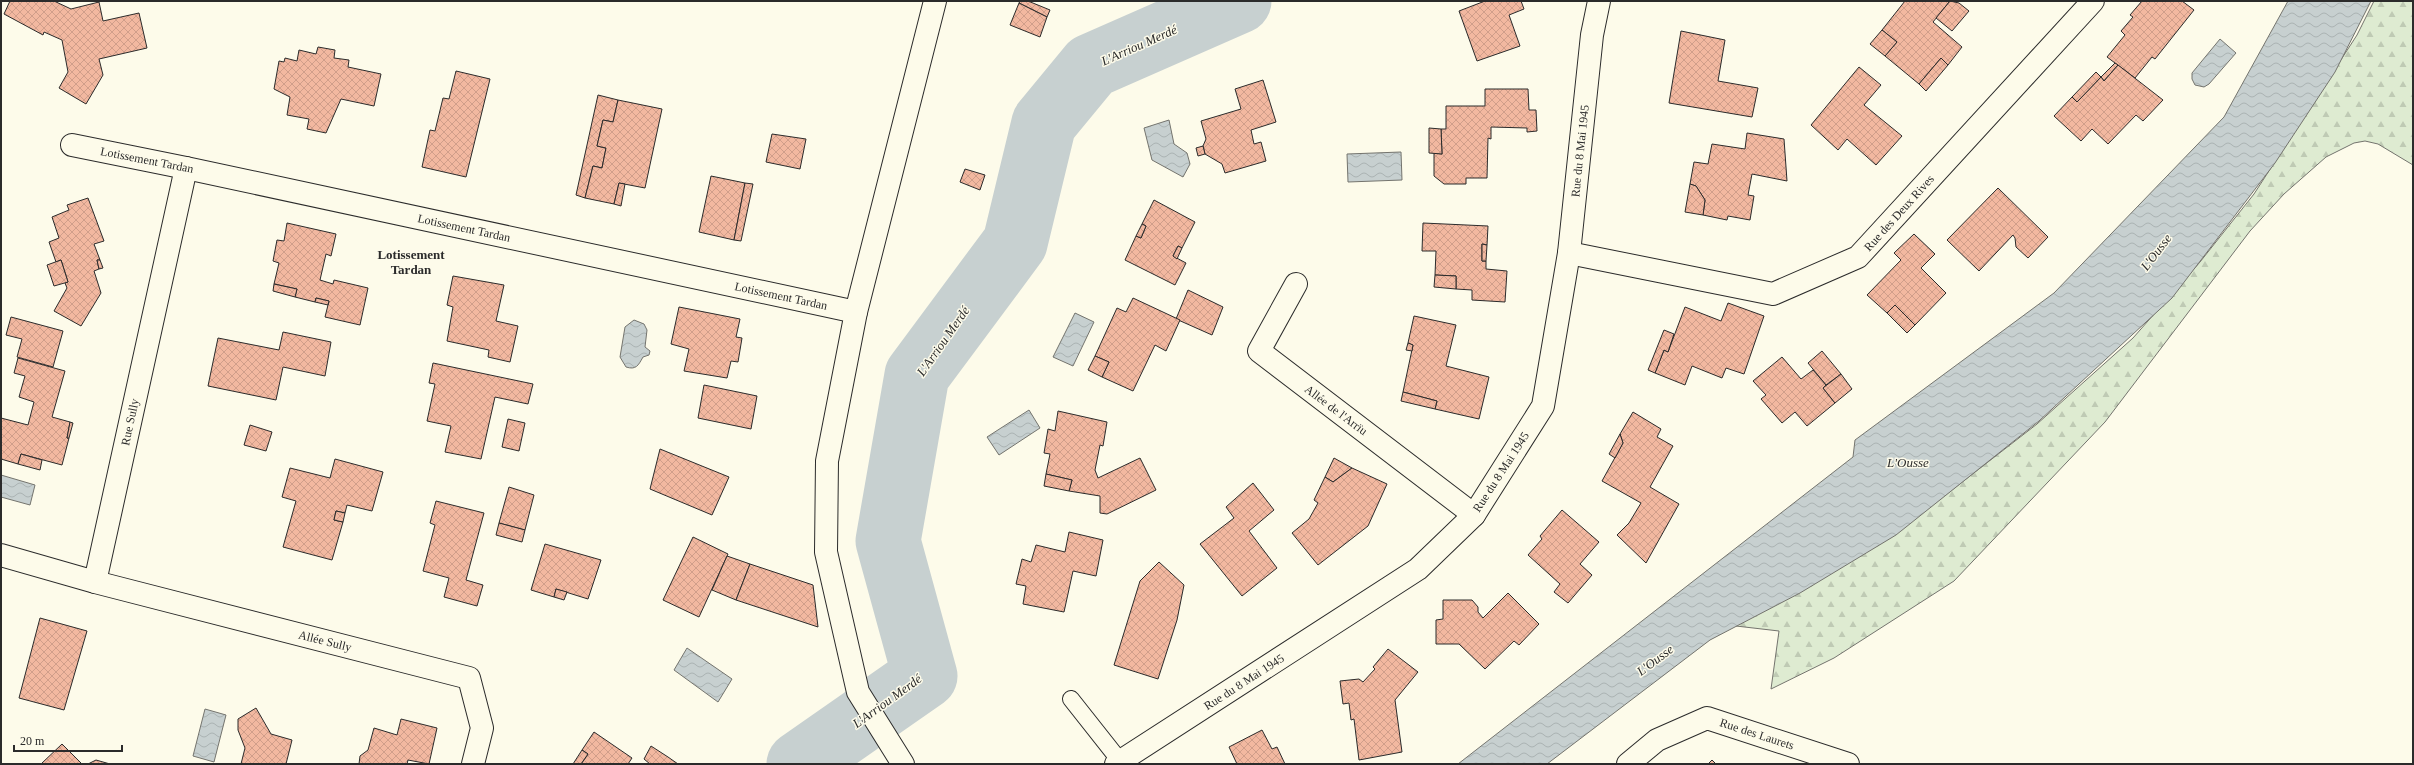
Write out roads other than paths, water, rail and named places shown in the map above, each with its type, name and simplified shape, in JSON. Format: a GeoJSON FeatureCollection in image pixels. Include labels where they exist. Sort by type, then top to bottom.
{"type":"FeatureCollection","features":[{"type":"Feature","properties":{"kind":"street"},"geometry":{"type":"LineString","coordinates":[[902,762],[858,692],[826,552],[827,461],[856,312],[935,1]]}},
{"type":"Feature","properties":{"kind":"street","name":"Rue du 8 Mai 1945"},"geometry":{"type":"LineString","coordinates":[[1118,763],[1418,570],[1474,515],[1543,406],[1570,253],[1592,35],[1600,1]]}},
{"type":"Feature","properties":{"kind":"street","name":"Rue des Deux Rives"},"geometry":{"type":"LineString","coordinates":[[1570,253],[1773,294],[1858,257],[2093,1]]}},
{"type":"Feature","properties":{"kind":"street","name":"Lotissement Tardan"},"geometry":{"type":"LineString","coordinates":[[72,146],[186,168],[856,312]]}},
{"type":"Feature","properties":{"kind":"street","name":"Rue Sully"},"geometry":{"type":"LineString","coordinates":[[95,582],[186,168]]}},
{"type":"Feature","properties":{"kind":"street","name":"Allée de l'Arrïu"},"geometry":{"type":"LineString","coordinates":[[1296,284],[1259,351],[1474,515]]}},
{"type":"Feature","properties":{"kind":"street"},"geometry":{"type":"LineString","coordinates":[[1,555],[95,582]]}},
{"type":"Feature","properties":{"kind":"street","name":"Allée Sully"},"geometry":{"type":"LineString","coordinates":[[95,582],[469,678],[482,728],[473,764]]}},
{"type":"Feature","properties":{"kind":"street","name":"Rue des Laurets"},"geometry":{"type":"LineString","coordinates":[[1628,764],[1657,740],[1708,718],[1848,764]]}},
{"type":"Feature","properties":{"kind":"lane"},"geometry":{"type":"LineString","coordinates":[[1070,699],[1118,763]]}},
{"type":"Feature","properties":{"kind":"water","name":"L'Ousse"},"geometry":{"type":"Polygon","coordinates":[[[2288,1],[2371,1],[2335,72],[2275,163],[2172,298],[2039,421],[1896,535],[1800,593],[1710,640],[1547,764],[1458,764],[1853,457],[1855,440],[2054,293],[2224,117],[2288,1]]]}},
{"type":"Feature","properties":{"kind":"water"},"geometry":{"type":"Polygon","coordinates":[[[2220,39],[2236,53],[2209,84],[2204,87],[2195,85],[2192,79],[2192,73],[2220,39]]]}},
{"type":"Feature","properties":{"kind":"water"},"geometry":{"type":"Polygon","coordinates":[[[1169,120],[1174,144],[1187,153],[1190,164],[1183,177],[1152,160],[1144,128],[1169,120]]]}},
{"type":"Feature","properties":{"kind":"water"},"geometry":{"type":"Polygon","coordinates":[[[1401,152],[1402,180],[1348,182],[1347,154],[1401,152]]]}},
{"type":"Feature","properties":{"kind":"water"},"geometry":{"type":"Polygon","coordinates":[[[1075,313],[1094,322],[1073,366],[1053,357],[1075,313]]]}},
{"type":"Feature","properties":{"kind":"water"},"geometry":{"type":"Polygon","coordinates":[[[634,320],[644,324],[647,330],[645,347],[650,351],[649,355],[643,357],[640,363],[634,368],[629,368],[626,367],[620,357],[625,327],[634,320]]]}},
{"type":"Feature","properties":{"kind":"water"},"geometry":{"type":"Polygon","coordinates":[[[1029,410],[1040,428],[999,455],[987,437],[1029,410]]]}},
{"type":"Feature","properties":{"kind":"water"},"geometry":{"type":"Polygon","coordinates":[[[1,475],[35,485],[30,505],[1,497],[1,475]]]}},
{"type":"Feature","properties":{"kind":"water"},"geometry":{"type":"Polygon","coordinates":[[[687,648],[732,679],[718,702],[674,670],[687,648]]]}},
{"type":"Feature","properties":{"kind":"water"},"geometry":{"type":"Polygon","coordinates":[[[205,709],[226,715],[214,762],[193,756],[205,709]]]}},
{"type":"Feature","properties":{"kind":"waterway","name":"L'Arriou Merdé"},"geometry":{"type":"LineString","coordinates":[[799,764],[925,676],[888,541],[917,375],[1015,243],[1044,123],[1091,66],[1239,1]]}},
{"type":"Feature","properties":{"kind":"district","name":"Lotissement Tardan"},"geometry":{"type":"Point","coordinates":[411,262]}}]}
